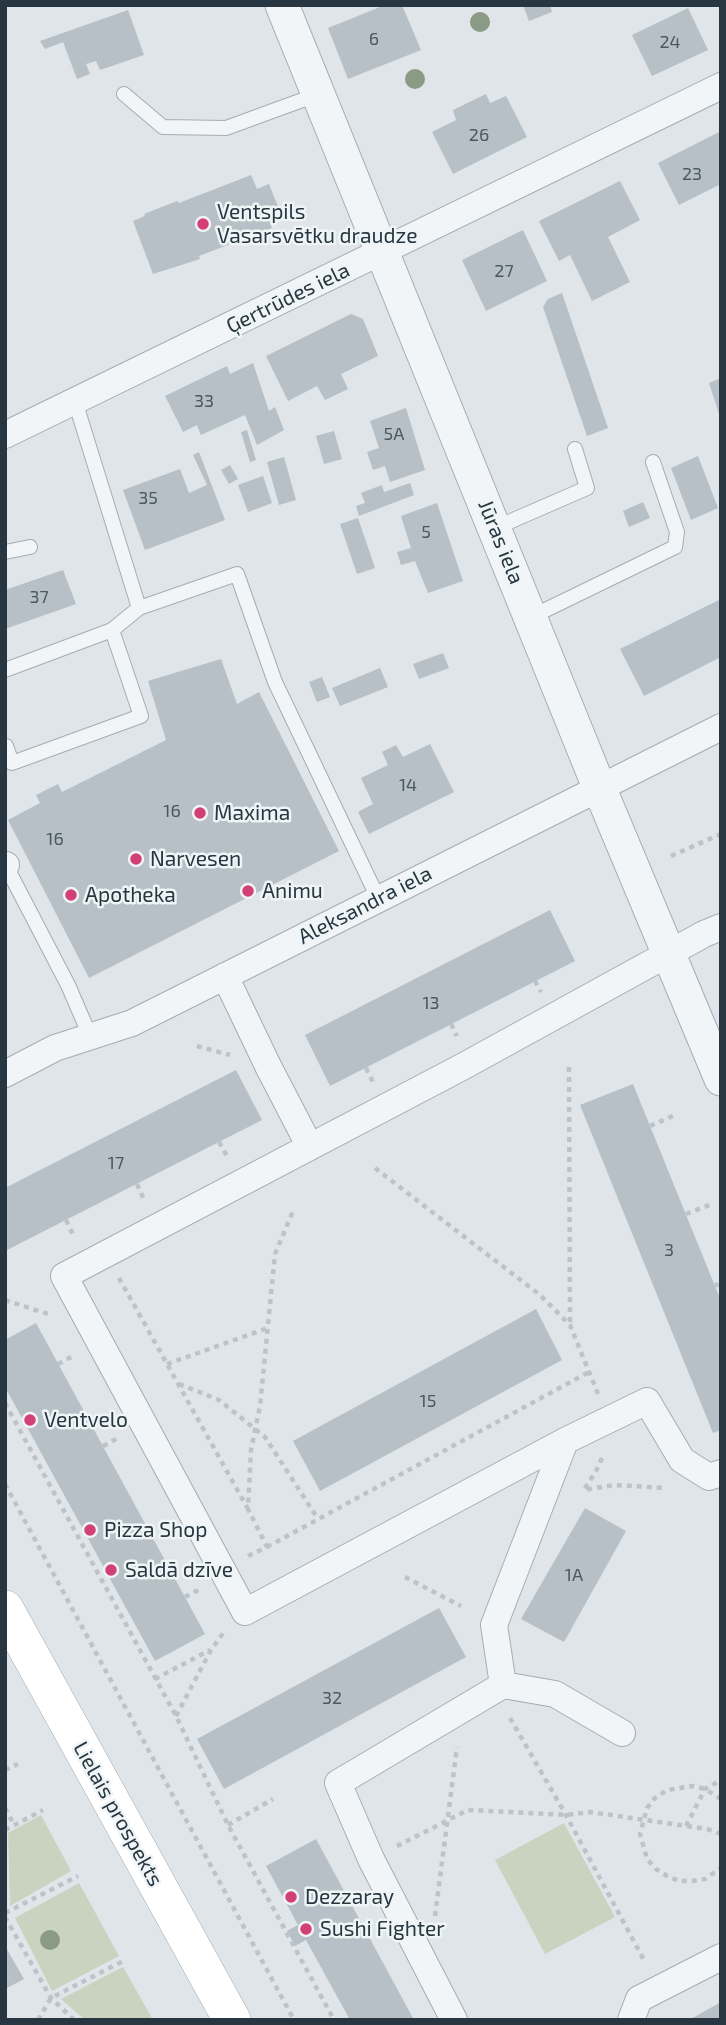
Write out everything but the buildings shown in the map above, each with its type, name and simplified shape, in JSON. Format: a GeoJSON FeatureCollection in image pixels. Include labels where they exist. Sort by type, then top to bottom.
{"type":"FeatureCollection","features":[{"type":"Feature","properties":{"kind":"main road","name":"Lielais prospekts"},"geometry":{"type":"LineString","coordinates":[[5,1609],[232,2020]]}},
{"type":"Feature","properties":{"kind":"street","name":"Jūras iela"},"geometry":{"type":"LineString","coordinates":[[282,5],[599,787],[721,1078]]}},
{"type":"Feature","properties":{"kind":"street","name":"Ģertrūdes iela"},"geometry":{"type":"LineString","coordinates":[[5,435],[721,86]]}},
{"type":"Feature","properties":{"kind":"street","name":"Aleksandra iela"},"geometry":{"type":"LineString","coordinates":[[5,1074],[55,1048],[132,1023],[721,727]]}},
{"type":"Feature","properties":{"kind":"street"},"geometry":{"type":"LineString","coordinates":[[721,927],[64,1276],[245,1612],[565,1441],[647,1401],[682,1461],[709,1477],[721,1473]]}},
{"type":"Feature","properties":{"kind":"street"},"geometry":{"type":"LineString","coordinates":[[225,976],[310,1147]]}},
{"type":"Feature","properties":{"kind":"street"},"geometry":{"type":"LineString","coordinates":[[499,1687],[494,1625],[565,1441]]}},
{"type":"Feature","properties":{"kind":"street"},"geometry":{"type":"LineString","coordinates":[[454,2020],[371,1859],[338,1783],[499,1687],[555,1695],[622,1733]]}},
{"type":"Feature","properties":{"kind":"street"},"geometry":{"type":"LineString","coordinates":[[631,2020],[639,1999],[721,1957]]}},
{"type":"Feature","properties":{"kind":"lane"},"geometry":{"type":"LineString","coordinates":[[124,94],[163,127],[226,128],[319,94]]}},
{"type":"Feature","properties":{"kind":"lane"},"geometry":{"type":"LineString","coordinates":[[75,401],[139,608]]}},
{"type":"Feature","properties":{"kind":"lane"},"geometry":{"type":"LineString","coordinates":[[495,528],[587,488],[575,449]]}},
{"type":"Feature","properties":{"kind":"lane"},"geometry":{"type":"LineString","coordinates":[[531,617],[675,547],[677,532],[653,462]]}},
{"type":"Feature","properties":{"kind":"lane"},"geometry":{"type":"LineString","coordinates":[[5,552],[30,547]]}},
{"type":"Feature","properties":{"kind":"lane"},"geometry":{"type":"LineString","coordinates":[[5,670],[111,630],[139,608],[237,574],[275,682],[378,898]]}},
{"type":"Feature","properties":{"kind":"lane"},"geometry":{"type":"LineString","coordinates":[[6,745],[12,763],[141,716],[111,630]]}},
{"type":"Feature","properties":{"kind":"lane"},"geometry":{"type":"LineString","coordinates":[[5,865],[68,985],[90,1036]]}},
{"type":"Feature","properties":{"kind":"path"},"geometry":{"type":"LineString","coordinates":[[671,856],[721,834]]}},
{"type":"Feature","properties":{"kind":"path"},"geometry":{"type":"LineString","coordinates":[[569,1068],[570,1325],[600,1398]]}},
{"type":"Feature","properties":{"kind":"path"},"geometry":{"type":"LineString","coordinates":[[650,1126],[675,1115]]}},
{"type":"Feature","properties":{"kind":"path"},"geometry":{"type":"LineString","coordinates":[[219,1142],[230,1163]]}},
{"type":"Feature","properties":{"kind":"path"},"geometry":{"type":"LineString","coordinates":[[375,1168],[530,1287],[570,1325]]}},
{"type":"Feature","properties":{"kind":"path"},"geometry":{"type":"LineString","coordinates":[[137,1184],[147,1206]]}},
{"type":"Feature","properties":{"kind":"path"},"geometry":{"type":"LineString","coordinates":[[686,1214],[712,1204]]}},
{"type":"Feature","properties":{"kind":"path"},"geometry":{"type":"LineString","coordinates":[[248,1509],[251,1450],[260,1406],[275,1254],[293,1211]]}},
{"type":"Feature","properties":{"kind":"path"},"geometry":{"type":"LineString","coordinates":[[65,1220],[76,1241]]}},
{"type":"Feature","properties":{"kind":"path"},"geometry":{"type":"LineString","coordinates":[[114,1268],[267,1547]]}},
{"type":"Feature","properties":{"kind":"path"},"geometry":{"type":"LineString","coordinates":[[715,1286],[721,1283]]}},
{"type":"Feature","properties":{"kind":"path"},"geometry":{"type":"LineString","coordinates":[[5,1300],[56,1316]]}},
{"type":"Feature","properties":{"kind":"path"},"geometry":{"type":"LineString","coordinates":[[167,1364],[268,1328]]}},
{"type":"Feature","properties":{"kind":"path"},"geometry":{"type":"LineString","coordinates":[[58,1364],[77,1354]]}},
{"type":"Feature","properties":{"kind":"path"},"geometry":{"type":"LineString","coordinates":[[238,1561],[589,1372]]}},
{"type":"Feature","properties":{"kind":"path"},"geometry":{"type":"LineString","coordinates":[[178,1384],[219,1400],[265,1437],[318,1519]]}},
{"type":"Feature","properties":{"kind":"path"},"geometry":{"type":"LineString","coordinates":[[5,1403],[176,1716],[228,1825],[334,2020]]}},
{"type":"Feature","properties":{"kind":"path"},"geometry":{"type":"LineString","coordinates":[[103,1446],[122,1436]]}},
{"type":"Feature","properties":{"kind":"path"},"geometry":{"type":"LineString","coordinates":[[596,1471],[584,1490],[614,1485],[660,1486],[673,1490]]}},
{"type":"Feature","properties":{"kind":"path"},"geometry":{"type":"LineString","coordinates":[[5,1484],[294,2020]]}},
{"type":"Feature","properties":{"kind":"path"},"geometry":{"type":"LineString","coordinates":[[405,1577],[461,1606]]}},
{"type":"Feature","properties":{"kind":"path"},"geometry":{"type":"LineString","coordinates":[[185,1597],[204,1587]]}},
{"type":"Feature","properties":{"kind":"path"},"geometry":{"type":"LineString","coordinates":[[176,1716],[226,1627]]}},
{"type":"Feature","properties":{"kind":"path"},"geometry":{"type":"LineString","coordinates":[[155,1679],[211,1650]]}},
{"type":"Feature","properties":{"kind":"path"},"geometry":{"type":"LineString","coordinates":[[499,1687],[660,1989]]}},
{"type":"Feature","properties":{"kind":"path"},"geometry":{"type":"LineString","coordinates":[[5,1770],[18,1764]]}},
{"type":"Feature","properties":{"kind":"path"},"geometry":{"type":"LineString","coordinates":[[435,1917],[454,1771]]}},
{"type":"Feature","properties":{"kind":"path"},"geometry":{"type":"LineString","coordinates":[[686,1826],[705,1789],[721,1780]]}},
{"type":"Feature","properties":{"kind":"path"},"geometry":{"type":"LineString","coordinates":[[721,1799],[705,1789],[693,1786],[667,1790],[647,1808],[640,1834],[647,1859],[667,1876],[679,1881],[692,1881],[705,1878],[721,1868]]}},
{"type":"Feature","properties":{"kind":"path"},"geometry":{"type":"LineString","coordinates":[[228,1825],[274,1800]]}},
{"type":"Feature","properties":{"kind":"path"},"geometry":{"type":"LineString","coordinates":[[5,1808],[14,1825]]}},
{"type":"Feature","properties":{"kind":"path"},"geometry":{"type":"LineString","coordinates":[[5,1830],[43,1810]]}},
{"type":"Feature","properties":{"kind":"path"},"geometry":{"type":"LineString","coordinates":[[371,1859],[468,1810],[566,1815],[590,1812],[721,1834]]}},
{"type":"Feature","properties":{"kind":"path"},"geometry":{"type":"LineString","coordinates":[[74,2020],[51,1998],[5,1915],[78,1876]]}},
{"type":"Feature","properties":{"kind":"path"},"geometry":{"type":"LineString","coordinates":[[38,2020],[51,1998],[125,1960]]}},
{"type":"Feature","properties":{"kind":"green space"},"geometry":{"type":"Polygon","coordinates":[[[41,1815],[71,1871],[10,1906],[8,1833],[41,1815]]]}},
{"type":"Feature","properties":{"kind":"green space"},"geometry":{"type":"Polygon","coordinates":[[[564,1823],[615,1917],[545,1954],[495,1860],[564,1823]]]}},
{"type":"Feature","properties":{"kind":"green space"},"geometry":{"type":"Polygon","coordinates":[[[79,1883],[119,1956],[52,1991],[15,1918],[79,1883]]]}},
{"type":"Feature","properties":{"kind":"green space"},"geometry":{"type":"Polygon","coordinates":[[[123,1967],[153,2020],[85,2020],[61,1999],[123,1967]]]}},
{"type":"Feature","properties":{"kind":"place","name":"Ventspils Vasarsvētku draudze"},"geometry":{"type":"Point","coordinates":[203,224]}},
{"type":"Feature","properties":{"kind":"place","name":"Maxima"},"geometry":{"type":"Point","coordinates":[200,813]}},
{"type":"Feature","properties":{"kind":"place","name":"Narvesen"},"geometry":{"type":"Point","coordinates":[136,859]}},
{"type":"Feature","properties":{"kind":"place","name":"Animu"},"geometry":{"type":"Point","coordinates":[248,891]}},
{"type":"Feature","properties":{"kind":"place","name":"Apotheka"},"geometry":{"type":"Point","coordinates":[71,895]}},
{"type":"Feature","properties":{"kind":"place","name":"Ventvelo"},"geometry":{"type":"Point","coordinates":[30,1420]}},
{"type":"Feature","properties":{"kind":"place","name":"Pizza Shop"},"geometry":{"type":"Point","coordinates":[90,1530]}},
{"type":"Feature","properties":{"kind":"place","name":"Saldā dzīve"},"geometry":{"type":"Point","coordinates":[111,1570]}},
{"type":"Feature","properties":{"kind":"place","name":"Dezzaray"},"geometry":{"type":"Point","coordinates":[291,1897]}},
{"type":"Feature","properties":{"kind":"place","name":"Sushi Fighter"},"geometry":{"type":"Point","coordinates":[306,1929]}}]}
